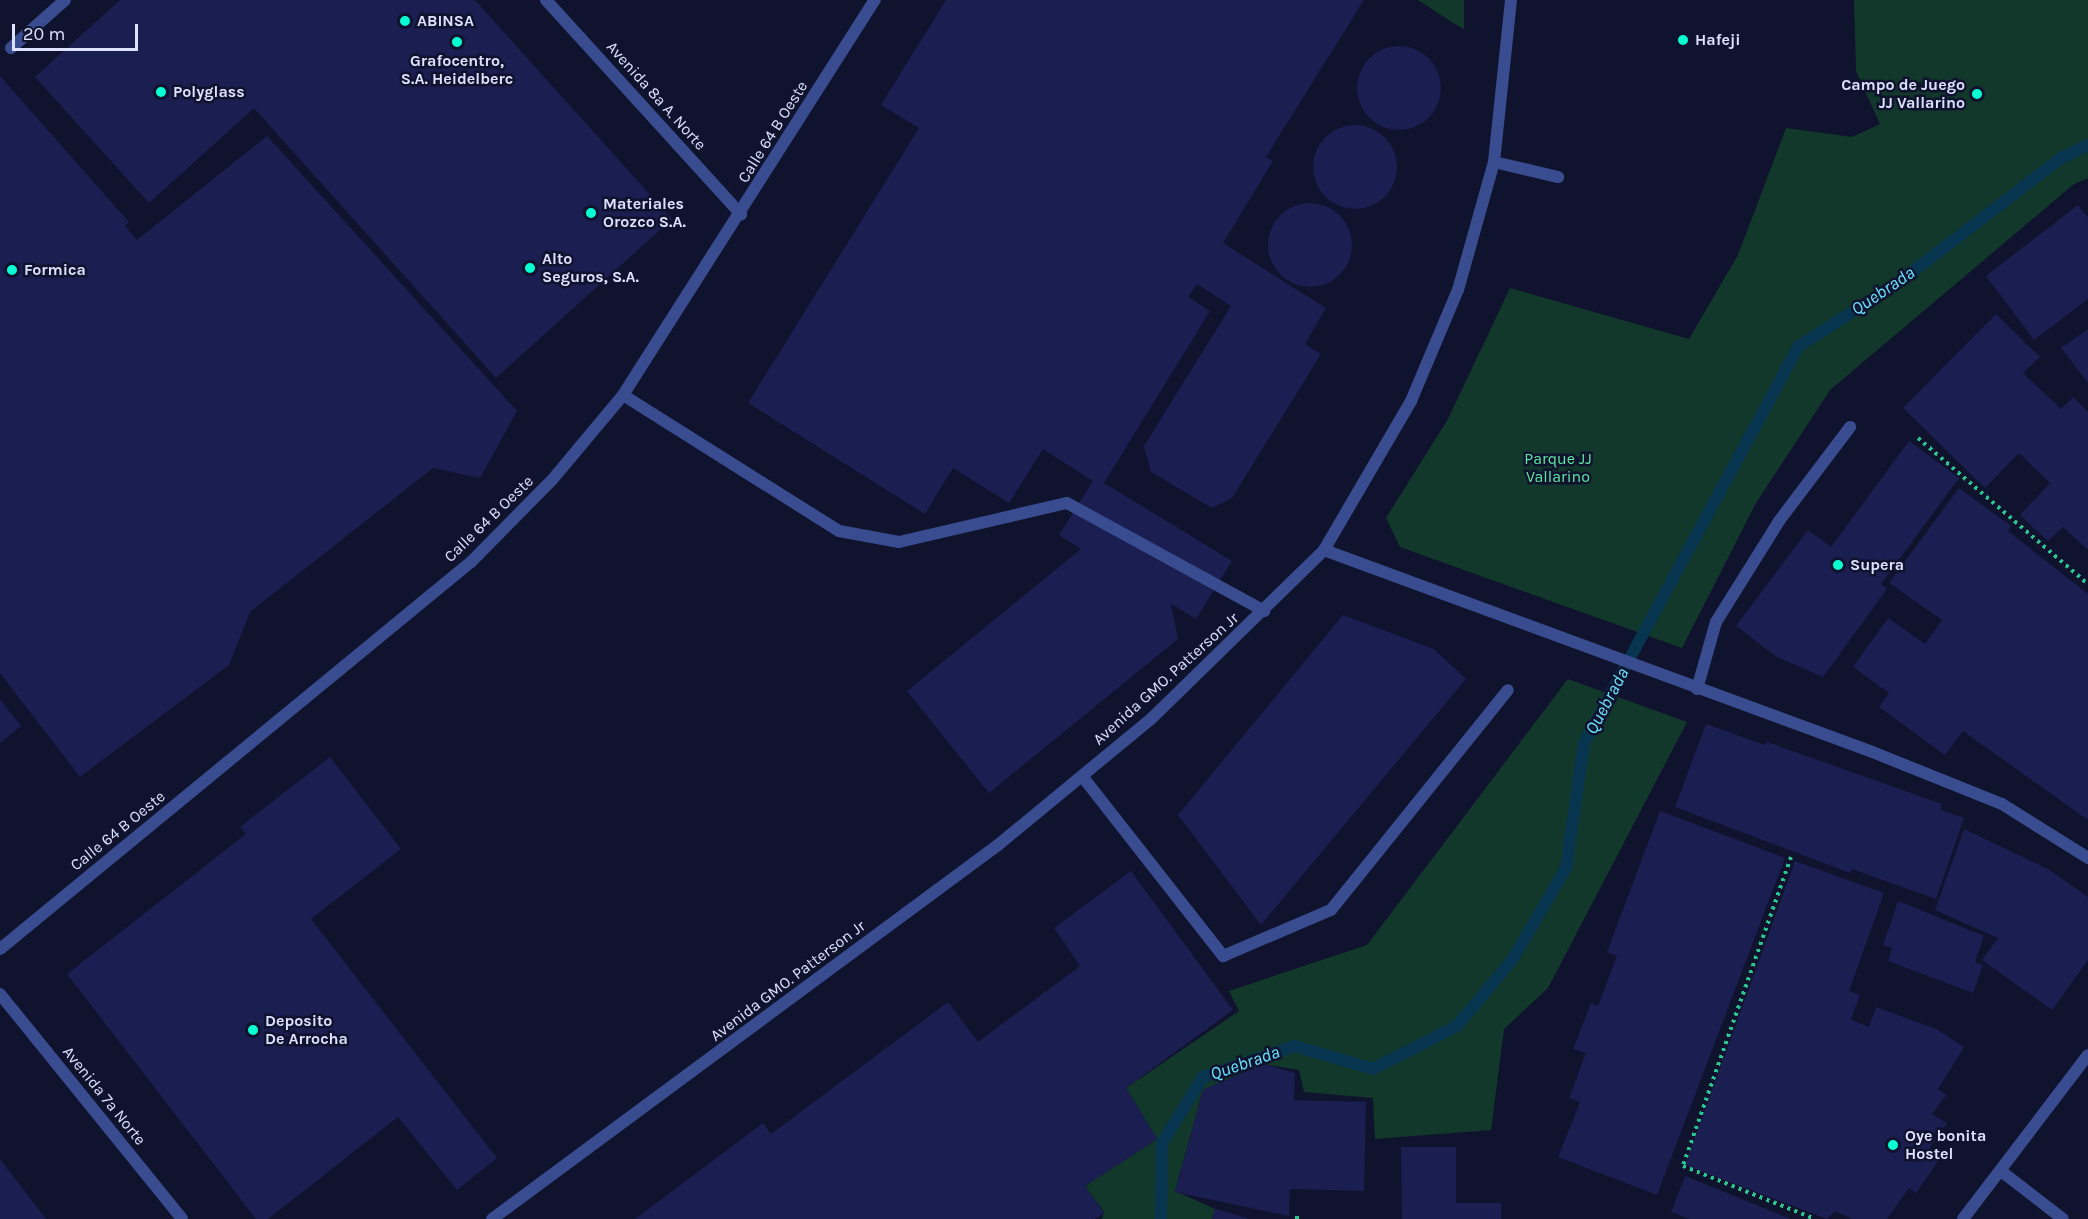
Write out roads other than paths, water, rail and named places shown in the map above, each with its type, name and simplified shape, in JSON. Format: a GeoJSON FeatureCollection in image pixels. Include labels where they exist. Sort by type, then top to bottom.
{"type":"FeatureCollection","features":[{"type":"Feature","properties":{"kind":"street"},"geometry":{"type":"LineString","coordinates":[[11,48],[65,0]]}},
{"type":"Feature","properties":{"kind":"street","name":"Avenida 8a A. Norte"},"geometry":{"type":"LineString","coordinates":[[546,0],[741,214]]}},
{"type":"Feature","properties":{"kind":"street","name":"Calle 64 B Oeste"},"geometry":{"type":"LineString","coordinates":[[0,949],[471,562],[552,480],[623,395],[741,214],[875,0]]}},
{"type":"Feature","properties":{"kind":"street","name":"Avenida GMO. Patterson Jr"},"geometry":{"type":"LineString","coordinates":[[492,1219],[998,845],[1151,719],[1324,550],[1411,401],[1458,290],[1494,162],[1511,0]]}},
{"type":"Feature","properties":{"kind":"street"},"geometry":{"type":"LineString","coordinates":[[1494,162],[1558,177]]}},
{"type":"Feature","properties":{"kind":"street"},"geometry":{"type":"LineString","coordinates":[[623,395],[840,531],[899,542],[1067,503],[1264,611]]}},
{"type":"Feature","properties":{"kind":"street"},"geometry":{"type":"LineString","coordinates":[[1697,689],[1716,622],[1779,521],[1850,427]]}},
{"type":"Feature","properties":{"kind":"street"},"geometry":{"type":"LineString","coordinates":[[1324,550],[1870,751],[2002,804],[2088,858]]}},
{"type":"Feature","properties":{"kind":"street"},"geometry":{"type":"LineString","coordinates":[[1082,776],[1223,956],[1331,910],[1508,690]]}},
{"type":"Feature","properties":{"kind":"street","name":"Avenida 7a Norte"},"geometry":{"type":"LineString","coordinates":[[0,994],[182,1219]]}},
{"type":"Feature","properties":{"kind":"street"},"geometry":{"type":"LineString","coordinates":[[1963,1219],[2088,1055]]}},
{"type":"Feature","properties":{"kind":"street"},"geometry":{"type":"LineString","coordinates":[[2001,1171],[2062,1219]]}},
{"type":"Feature","properties":{"kind":"waterway","name":"Quebrada"},"geometry":{"type":"LineString","coordinates":[[1161,1219],[1162,1143],[1203,1077],[1295,1046],[1373,1069],[1457,1026],[1512,960],[1566,868],[1584,743],[1799,346],[1899,282],[2061,158],[2088,145]]}},
{"type":"Feature","properties":{"kind":"place","name":"ABINSA"},"geometry":{"type":"Point","coordinates":[405,21]}},
{"type":"Feature","properties":{"kind":"place","name":"Hafeji"},"geometry":{"type":"Point","coordinates":[1683,40]}},
{"type":"Feature","properties":{"kind":"place","name":"Grafocentro, S.A. Heidelberc"},"geometry":{"type":"Point","coordinates":[457,42]}},
{"type":"Feature","properties":{"kind":"place","name":"Polyglass"},"geometry":{"type":"Point","coordinates":[161,92]}},
{"type":"Feature","properties":{"kind":"place","name":"Campo de Juego JJ Vallarino"},"geometry":{"type":"Point","coordinates":[1977,94]}},
{"type":"Feature","properties":{"kind":"place","name":"Materiales Orozco S.A."},"geometry":{"type":"Point","coordinates":[591,213]}},
{"type":"Feature","properties":{"kind":"place","name":"Alto Seguros, S.A."},"geometry":{"type":"Point","coordinates":[530,268]}},
{"type":"Feature","properties":{"kind":"place","name":"Formica"},"geometry":{"type":"Point","coordinates":[12,270]}},
{"type":"Feature","properties":{"kind":"place","name":"Supera"},"geometry":{"type":"Point","coordinates":[1838,565]}},
{"type":"Feature","properties":{"kind":"place","name":"Deposito De Arrocha"},"geometry":{"type":"Point","coordinates":[253,1030]}},
{"type":"Feature","properties":{"kind":"place","name":"Oye bonita Hostel"},"geometry":{"type":"Point","coordinates":[1893,1145]}},
{"type":"Feature","properties":{"kind":"park label","name":"Parque JJ Vallarino"},"geometry":{"type":"Point","coordinates":[1558,468]}}]}
